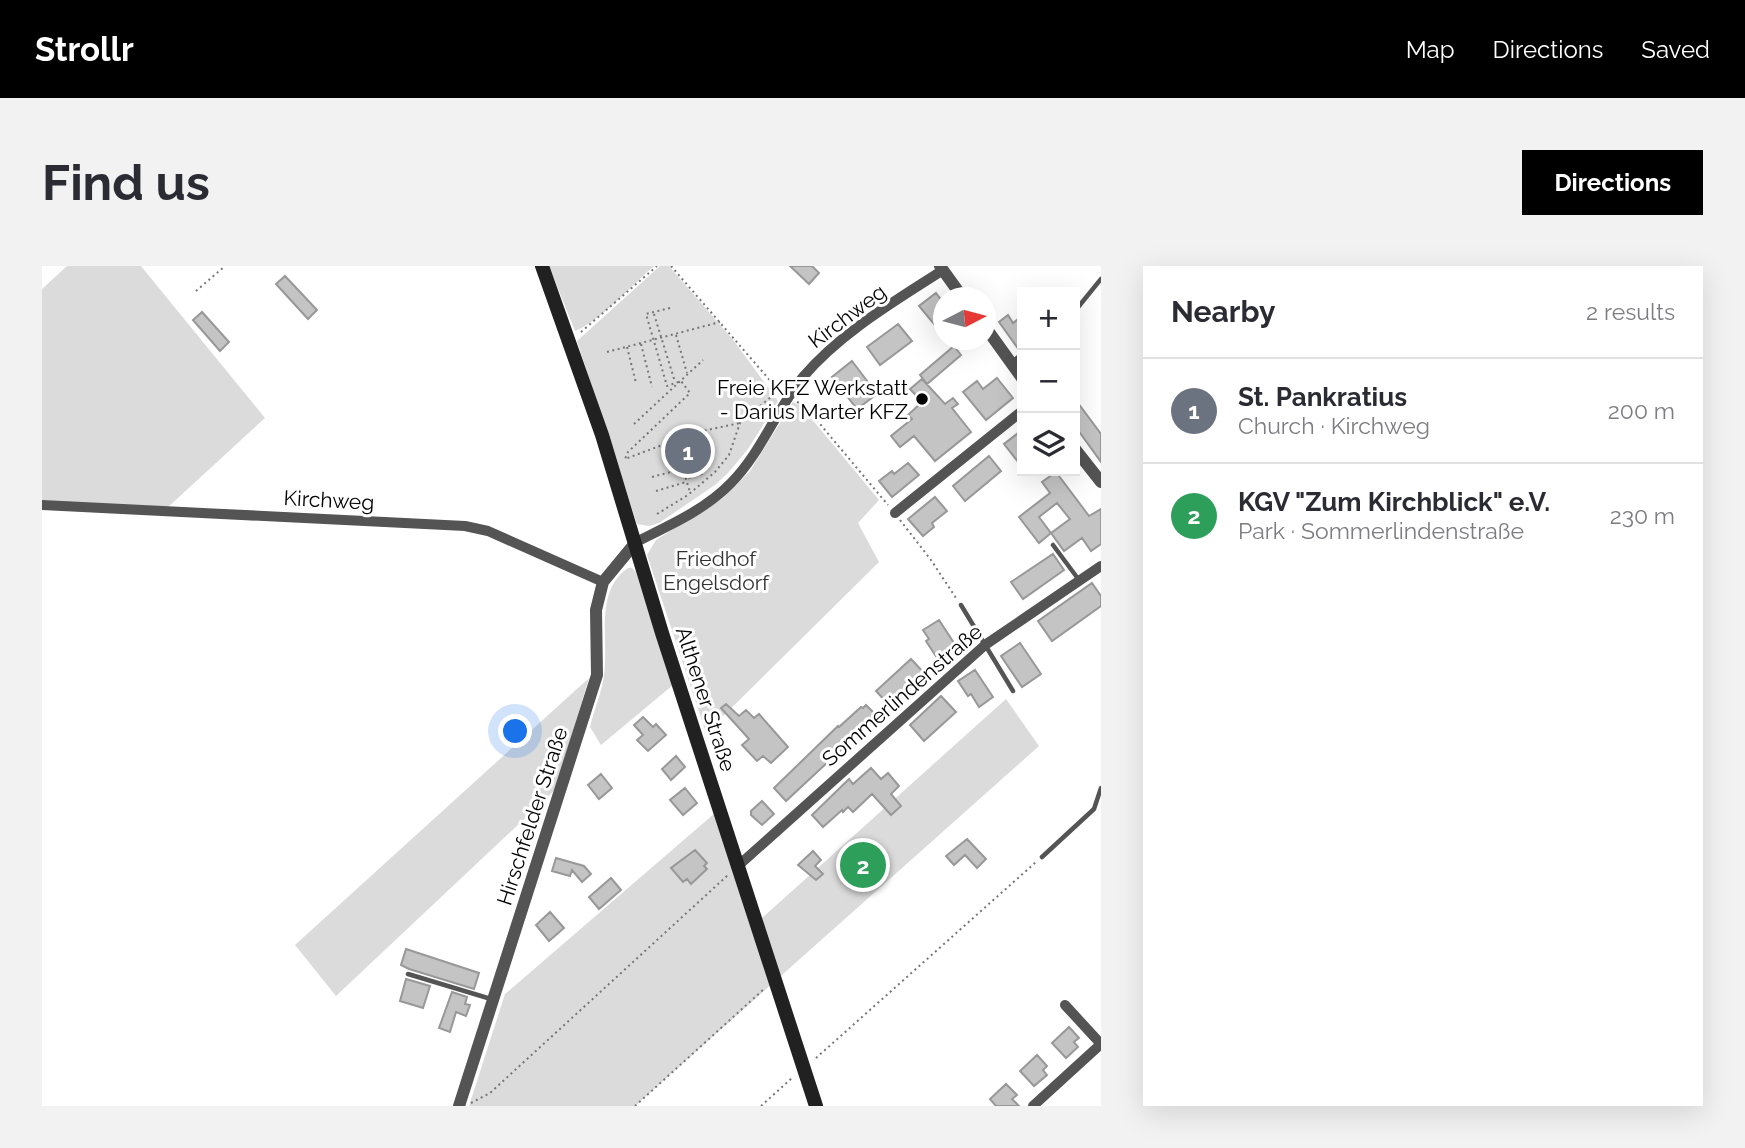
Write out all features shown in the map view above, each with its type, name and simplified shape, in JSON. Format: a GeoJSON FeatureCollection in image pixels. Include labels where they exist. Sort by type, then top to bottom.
{"type":"FeatureCollection","features":[{"type":"Feature","properties":{"kind":"main road","name":"Althener Straße"},"geometry":{"type":"LineString","coordinates":[[542,266],[602,435],[662,633],[816,1106]]}},
{"type":"Feature","properties":{"kind":"street"},"geometry":{"type":"LineString","coordinates":[[942,268],[955,287]]}},
{"type":"Feature","properties":{"kind":"street","name":"Kirchweg"},"geometry":{"type":"LineString","coordinates":[[635,542],[704,505],[731,483],[810,370],[843,340],[942,268]]}},
{"type":"Feature","properties":{"kind":"street"},"geometry":{"type":"LineString","coordinates":[[996,342],[1017,371]]}},
{"type":"Feature","properties":{"kind":"street"},"geometry":{"type":"LineString","coordinates":[[895,513],[1020,413]]}},
{"type":"Feature","properties":{"kind":"street"},"geometry":{"type":"LineString","coordinates":[[1080,455],[1101,482]]}},
{"type":"Feature","properties":{"kind":"street","name":"Kirchweg"},"geometry":{"type":"LineString","coordinates":[[42,505],[465,526],[488,531],[603,582]]}},
{"type":"Feature","properties":{"kind":"street","name":"Hirschfelder Straße"},"geometry":{"type":"LineString","coordinates":[[460,1105],[597,675],[596,610],[603,582],[635,542]]}},
{"type":"Feature","properties":{"kind":"street","name":"Sommerlindenstraße"},"geometry":{"type":"LineString","coordinates":[[739,865],[985,645],[1101,566]]}},
{"type":"Feature","properties":{"kind":"street"},"geometry":{"type":"LineString","coordinates":[[1036,1105],[1101,1044],[1065,1005]]}},
{"type":"Feature","properties":{"kind":"lane"},"geometry":{"type":"LineString","coordinates":[[1080,305],[1101,279]]}},
{"type":"Feature","properties":{"kind":"lane"},"geometry":{"type":"LineString","coordinates":[[1011,362],[1017,358]]}},
{"type":"Feature","properties":{"kind":"lane"},"geometry":{"type":"LineString","coordinates":[[1053,545],[1079,581]]}},
{"type":"Feature","properties":{"kind":"lane"},"geometry":{"type":"LineString","coordinates":[[961,605],[1013,691]]}},
{"type":"Feature","properties":{"kind":"lane"},"geometry":{"type":"LineString","coordinates":[[1042,856],[1094,809],[1101,788]]}},
{"type":"Feature","properties":{"kind":"lane"},"geometry":{"type":"LineString","coordinates":[[408,974],[493,1000]]}},
{"type":"Feature","properties":{"kind":"path"},"geometry":{"type":"LineString","coordinates":[[196,291],[225,266]]}},
{"type":"Feature","properties":{"kind":"path"},"geometry":{"type":"LineString","coordinates":[[568,341],[587,328],[657,266]]}},
{"type":"Feature","properties":{"kind":"path"},"geometry":{"type":"LineString","coordinates":[[671,266],[778,391],[804,405],[932,560],[961,605]]}},
{"type":"Feature","properties":{"kind":"path"},"geometry":{"type":"LineString","coordinates":[[670,308],[646,314],[670,391]]}},
{"type":"Feature","properties":{"kind":"path"},"geometry":{"type":"LineString","coordinates":[[654,313],[675,383]]}},
{"type":"Feature","properties":{"kind":"path"},"geometry":{"type":"LineString","coordinates":[[607,352],[720,322]]}},
{"type":"Feature","properties":{"kind":"path"},"geometry":{"type":"LineString","coordinates":[[676,334],[687,374]]}},
{"type":"Feature","properties":{"kind":"path"},"geometry":{"type":"LineString","coordinates":[[641,343],[652,387]]}},
{"type":"Feature","properties":{"kind":"path"},"geometry":{"type":"LineString","coordinates":[[627,346],[636,383]]}},
{"type":"Feature","properties":{"kind":"path"},"geometry":{"type":"LineString","coordinates":[[634,424],[703,360]]}},
{"type":"Feature","properties":{"kind":"path"},"geometry":{"type":"LineString","coordinates":[[681,381],[690,393],[628,452],[625,459],[679,436],[740,422],[778,391]]}},
{"type":"Feature","properties":{"kind":"path"},"geometry":{"type":"LineString","coordinates":[[667,386],[681,381]]}},
{"type":"Feature","properties":{"kind":"path"},"geometry":{"type":"LineString","coordinates":[[657,514],[691,493],[715,472],[729,454],[740,422]]}},
{"type":"Feature","properties":{"kind":"path"},"geometry":{"type":"LineString","coordinates":[[674,440],[691,493]]}},
{"type":"Feature","properties":{"kind":"path"},"geometry":{"type":"LineString","coordinates":[[652,477],[683,468]]}},
{"type":"Feature","properties":{"kind":"path"},"geometry":{"type":"LineString","coordinates":[[656,491],[687,481]]}},
{"type":"Feature","properties":{"kind":"path"},"geometry":{"type":"LineString","coordinates":[[761,1106],[1042,856]]}},
{"type":"Feature","properties":{"kind":"path"},"geometry":{"type":"LineString","coordinates":[[460,1105],[473,1103],[490,1093],[739,865]]}},
{"type":"Feature","properties":{"kind":"path"},"geometry":{"type":"LineString","coordinates":[[635,1106],[776,979]]}},
{"type":"Feature","properties":{"kind":"green space"},"geometry":{"type":"Polygon","coordinates":[[[67,266],[141,266],[265,418],[167,508],[42,501],[42,289],[67,266]]]}},
{"type":"Feature","properties":{"kind":"green space"},"geometry":{"type":"Polygon","coordinates":[[[549,266],[654,266],[605,311],[575,331],[549,266]]]}},
{"type":"Feature","properties":{"kind":"green space","name":"Friedhof Engelsdorf"},"geometry":{"type":"Polygon","coordinates":[[[660,266],[669,266],[734,341],[778,401],[748,449],[728,473],[659,523],[649,526],[637,524],[577,341],[660,266]]]}},
{"type":"Feature","properties":{"kind":"green space","name":"Friedhof Engelsdorf"},"geometry":{"type":"Polygon","coordinates":[[[793,402],[801,406],[879,500],[858,523],[879,562],[706,733],[647,555],[656,540],[723,498],[750,471],[793,402]]]}},
{"type":"Feature","properties":{"kind":"green space"},"geometry":{"type":"Polygon","coordinates":[[[628,568],[636,572],[673,685],[601,745],[590,727],[604,675],[607,603],[617,578],[628,568]]]}},
{"type":"Feature","properties":{"kind":"green space"},"geometry":{"type":"Polygon","coordinates":[[[589,678],[555,790],[336,996],[295,945],[589,678]]]}},
{"type":"Feature","properties":{"kind":"green space"},"geometry":{"type":"Polygon","coordinates":[[[1006,699],[1039,746],[635,1106],[469,1106],[505,994],[715,813],[753,926],[1006,699]]]}},
{"type":"Feature","properties":{"kind":"building"},"geometry":{"type":"Polygon","coordinates":[[[790,266],[812,266],[819,273],[809,284],[790,266]]]}},
{"type":"Feature","properties":{"kind":"building"},"geometry":{"type":"Polygon","coordinates":[[[285,276],[317,310],[308,319],[276,284],[285,276]]]}},
{"type":"Feature","properties":{"kind":"building"},"geometry":{"type":"Polygon","coordinates":[[[933,295],[933,323],[919,306],[933,295]]]}},
{"type":"Feature","properties":{"kind":"building"},"geometry":{"type":"Polygon","coordinates":[[[202,312],[229,342],[220,351],[193,320],[202,312]]]}},
{"type":"Feature","properties":{"kind":"building"},"geometry":{"type":"Polygon","coordinates":[[[1008,315],[1013,323],[1017,320],[1017,347],[999,322],[1008,315]]]}},
{"type":"Feature","properties":{"kind":"building"},"geometry":{"type":"Polygon","coordinates":[[[898,324],[912,341],[880,365],[867,347],[898,324]]]}},
{"type":"Feature","properties":{"kind":"building"},"geometry":{"type":"Polygon","coordinates":[[[949,350],[957,350],[961,355],[927,384],[920,375],[949,350]]]}},
{"type":"Feature","properties":{"kind":"building"},"geometry":{"type":"Polygon","coordinates":[[[852,361],[877,394],[857,409],[832,377],[852,361]]]}},
{"type":"Feature","properties":{"kind":"building"},"geometry":{"type":"Polygon","coordinates":[[[997,378],[1013,398],[986,420],[963,392],[977,381],[983,389],[997,378]]]}},
{"type":"Feature","properties":{"kind":"building"},"geometry":{"type":"Polygon","coordinates":[[[922,379],[945,404],[953,398],[958,404],[952,408],[971,432],[935,461],[914,436],[900,447],[891,436],[912,419],[908,415],[922,402],[910,389],[922,379]]]}},
{"type":"Feature","properties":{"kind":"building"},"geometry":{"type":"Polygon","coordinates":[[[1080,406],[1101,434],[1101,462],[1080,433],[1080,406]]]}},
{"type":"Feature","properties":{"kind":"building"},"geometry":{"type":"Polygon","coordinates":[[[692,434],[702,474],[689,478],[676,439],[692,434]]]}},
{"type":"Feature","properties":{"kind":"building"},"geometry":{"type":"Polygon","coordinates":[[[1017,434],[1017,461],[1004,444],[1017,434]]]}},
{"type":"Feature","properties":{"kind":"building"},"geometry":{"type":"Polygon","coordinates":[[[989,456],[1001,471],[965,501],[953,486],[989,456]]]}},
{"type":"Feature","properties":{"kind":"building"},"geometry":{"type":"Polygon","coordinates":[[[908,463],[919,475],[892,497],[879,481],[908,463]]]}},
{"type":"Feature","properties":{"kind":"building"},"geometry":{"type":"Polygon","coordinates":[[[1050,476],[1059,476],[1089,516],[1101,509],[1101,544],[1091,551],[1082,538],[1064,551],[1051,533],[1039,543],[1019,517],[1050,493],[1042,482],[1050,476]],[[1057,503],[1039,517],[1051,533],[1070,519],[1057,503]]]}},
{"type":"Feature","properties":{"kind":"building"},"geometry":{"type":"Polygon","coordinates":[[[935,497],[947,511],[932,523],[934,527],[923,536],[908,519],[935,497]]]}},
{"type":"Feature","properties":{"kind":"building"},"geometry":{"type":"Polygon","coordinates":[[[1053,554],[1064,570],[1023,599],[1011,582],[1053,554]]]}},
{"type":"Feature","properties":{"kind":"building"},"geometry":{"type":"Polygon","coordinates":[[[1092,583],[1101,596],[1101,606],[1052,641],[1038,621],[1092,583]]]}},
{"type":"Feature","properties":{"kind":"building"},"geometry":{"type":"Polygon","coordinates":[[[939,620],[956,646],[937,658],[926,641],[929,639],[923,630],[939,620]]]}},
{"type":"Feature","properties":{"kind":"building"},"geometry":{"type":"Polygon","coordinates":[[[1020,643],[1041,674],[1022,687],[1001,656],[1020,643]]]}},
{"type":"Feature","properties":{"kind":"building"},"geometry":{"type":"Polygon","coordinates":[[[911,659],[925,674],[890,706],[876,691],[911,659]]]}},
{"type":"Feature","properties":{"kind":"building"},"geometry":{"type":"Polygon","coordinates":[[[975,670],[993,697],[979,707],[958,681],[975,670]]]}},
{"type":"Feature","properties":{"kind":"building"},"geometry":{"type":"Polygon","coordinates":[[[941,696],[956,712],[924,741],[910,725],[941,696]]]}},
{"type":"Feature","properties":{"kind":"building"},"geometry":{"type":"Polygon","coordinates":[[[726,704],[739,716],[746,710],[754,718],[759,714],[788,747],[771,763],[763,756],[757,761],[742,745],[749,739],[721,708],[726,704]]]}},
{"type":"Feature","properties":{"kind":"building"},"geometry":{"type":"Polygon","coordinates":[[[866,705],[875,714],[871,717],[873,720],[786,801],[774,788],[838,726],[866,705]]]}},
{"type":"Feature","properties":{"kind":"building"},"geometry":{"type":"Polygon","coordinates":[[[643,717],[653,727],[656,724],[666,735],[648,751],[637,740],[643,735],[634,725],[643,717]]]}},
{"type":"Feature","properties":{"kind":"building"},"geometry":{"type":"Polygon","coordinates":[[[676,756],[685,767],[671,780],[662,769],[676,756]]]}},
{"type":"Feature","properties":{"kind":"building"},"geometry":{"type":"Polygon","coordinates":[[[871,768],[881,779],[888,773],[899,786],[891,794],[901,806],[891,815],[872,794],[853,812],[848,807],[843,812],[842,810],[823,827],[812,815],[849,779],[853,784],[871,768]]]}},
{"type":"Feature","properties":{"kind":"building"},"geometry":{"type":"Polygon","coordinates":[[[601,774],[612,788],[599,799],[588,785],[601,774]]]}},
{"type":"Feature","properties":{"kind":"building"},"geometry":{"type":"Polygon","coordinates":[[[685,788],[697,803],[683,815],[670,800],[685,788]]]}},
{"type":"Feature","properties":{"kind":"building"},"geometry":{"type":"Polygon","coordinates":[[[762,801],[774,814],[762,825],[751,815],[751,811],[762,801]]]}},
{"type":"Feature","properties":{"kind":"building"},"geometry":{"type":"Polygon","coordinates":[[[967,839],[986,859],[977,868],[965,855],[954,865],[946,856],[967,839]]]}},
{"type":"Feature","properties":{"kind":"building"},"geometry":{"type":"Polygon","coordinates":[[[695,850],[707,863],[704,866],[707,869],[691,884],[687,879],[683,882],[671,868],[695,850]]]}},
{"type":"Feature","properties":{"kind":"building"},"geometry":{"type":"Polygon","coordinates":[[[813,851],[821,860],[815,866],[823,874],[816,880],[798,865],[813,851]]]}},
{"type":"Feature","properties":{"kind":"building"},"geometry":{"type":"Polygon","coordinates":[[[556,858],[584,866],[591,874],[582,882],[572,870],[570,876],[552,871],[556,858]]]}},
{"type":"Feature","properties":{"kind":"building"},"geometry":{"type":"Polygon","coordinates":[[[611,878],[621,890],[599,909],[589,897],[611,878]]]}},
{"type":"Feature","properties":{"kind":"building"},"geometry":{"type":"Polygon","coordinates":[[[550,912],[564,928],[549,941],[536,925],[550,912]]]}},
{"type":"Feature","properties":{"kind":"building"},"geometry":{"type":"Polygon","coordinates":[[[406,949],[479,973],[474,989],[401,965],[406,949]]]}},
{"type":"Feature","properties":{"kind":"building"},"geometry":{"type":"Polygon","coordinates":[[[406,979],[430,986],[423,1008],[400,1001],[406,979]]]}},
{"type":"Feature","properties":{"kind":"building"},"geometry":{"type":"Polygon","coordinates":[[[452,992],[467,997],[465,1004],[470,1005],[466,1016],[456,1012],[450,1032],[439,1028],[452,992]]]}},
{"type":"Feature","properties":{"kind":"building"},"geometry":{"type":"Polygon","coordinates":[[[1069,1027],[1079,1038],[1074,1042],[1078,1047],[1066,1058],[1052,1043],[1069,1027]]]}},
{"type":"Feature","properties":{"kind":"building"},"geometry":{"type":"Polygon","coordinates":[[[1037,1055],[1047,1066],[1043,1070],[1047,1075],[1034,1086],[1020,1071],[1037,1055]]]}},
{"type":"Feature","properties":{"kind":"building"},"geometry":{"type":"Polygon","coordinates":[[[1006,1084],[1017,1095],[1012,1099],[1019,1106],[996,1106],[990,1099],[1006,1084]]]}},
{"type":"Feature","properties":{"kind":"place","name":"Freie KFZ Werkstatt - Darius Marter KFZ"},"geometry":{"type":"Point","coordinates":[922,399]}},
{"type":"Feature","properties":{"kind":"place","name":"St. Pankratius"},"geometry":{"type":"Point","coordinates":[688,451]}},
{"type":"Feature","properties":{"kind":"place","name":"KGV \"Zum Kirchblick\" e.V."},"geometry":{"type":"Point","coordinates":[863,865]}}]}
